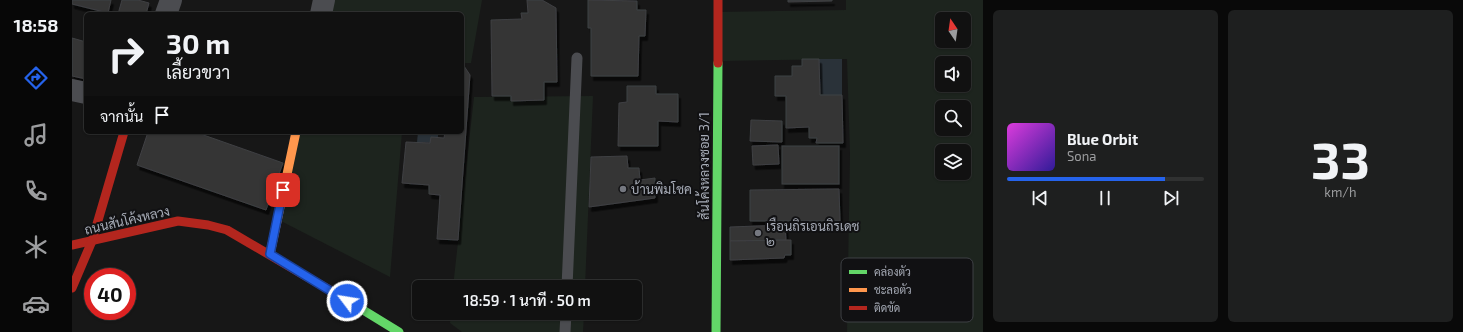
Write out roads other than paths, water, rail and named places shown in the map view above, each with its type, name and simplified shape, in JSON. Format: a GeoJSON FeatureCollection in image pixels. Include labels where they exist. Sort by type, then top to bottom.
{"type":"FeatureCollection","features":[{"type":"Feature","properties":{"kind":"street"},"geometry":{"type":"LineString","coordinates":[[167,12],[171,0]]}},
{"type":"Feature","properties":{"kind":"street"},"geometry":{"type":"LineString","coordinates":[[321,12],[324,0]]}},
{"type":"Feature","properties":{"kind":"street","name":"สันโค้งหลวงซอย 3/1"},"geometry":{"type":"LineString","coordinates":[[716,332],[718,0]]}},
{"type":"Feature","properties":{"kind":"street"},"geometry":{"type":"LineString","coordinates":[[72,90],[84,93]]}},
{"type":"Feature","properties":{"kind":"street"},"geometry":{"type":"LineString","coordinates":[[72,288],[92,241],[123,134]]}},
{"type":"Feature","properties":{"kind":"street"},"geometry":{"type":"LineString","coordinates":[[270,254],[296,134]]}},
{"type":"Feature","properties":{"kind":"street","name":"ถนนสันโค้งหลวง"},"geometry":{"type":"LineString","coordinates":[[72,245],[178,221],[208,225],[227,230],[270,254],[399,332]]}},
{"type":"Feature","properties":{"kind":"lane"},"geometry":{"type":"LineString","coordinates":[[567,280],[577,58]]}},
{"type":"Feature","properties":{"kind":"lane"},"geometry":{"type":"LineString","coordinates":[[565,332],[566,320]]}},
{"type":"Feature","properties":{"kind":"place","name":"บ้านพิมโชค"},"geometry":{"type":"Point","coordinates":[623,189]}},
{"type":"Feature","properties":{"kind":"place","name":"เรือนถิรเอนถิรเดช ๒"},"geometry":{"type":"Point","coordinates":[758,233]}}]}
